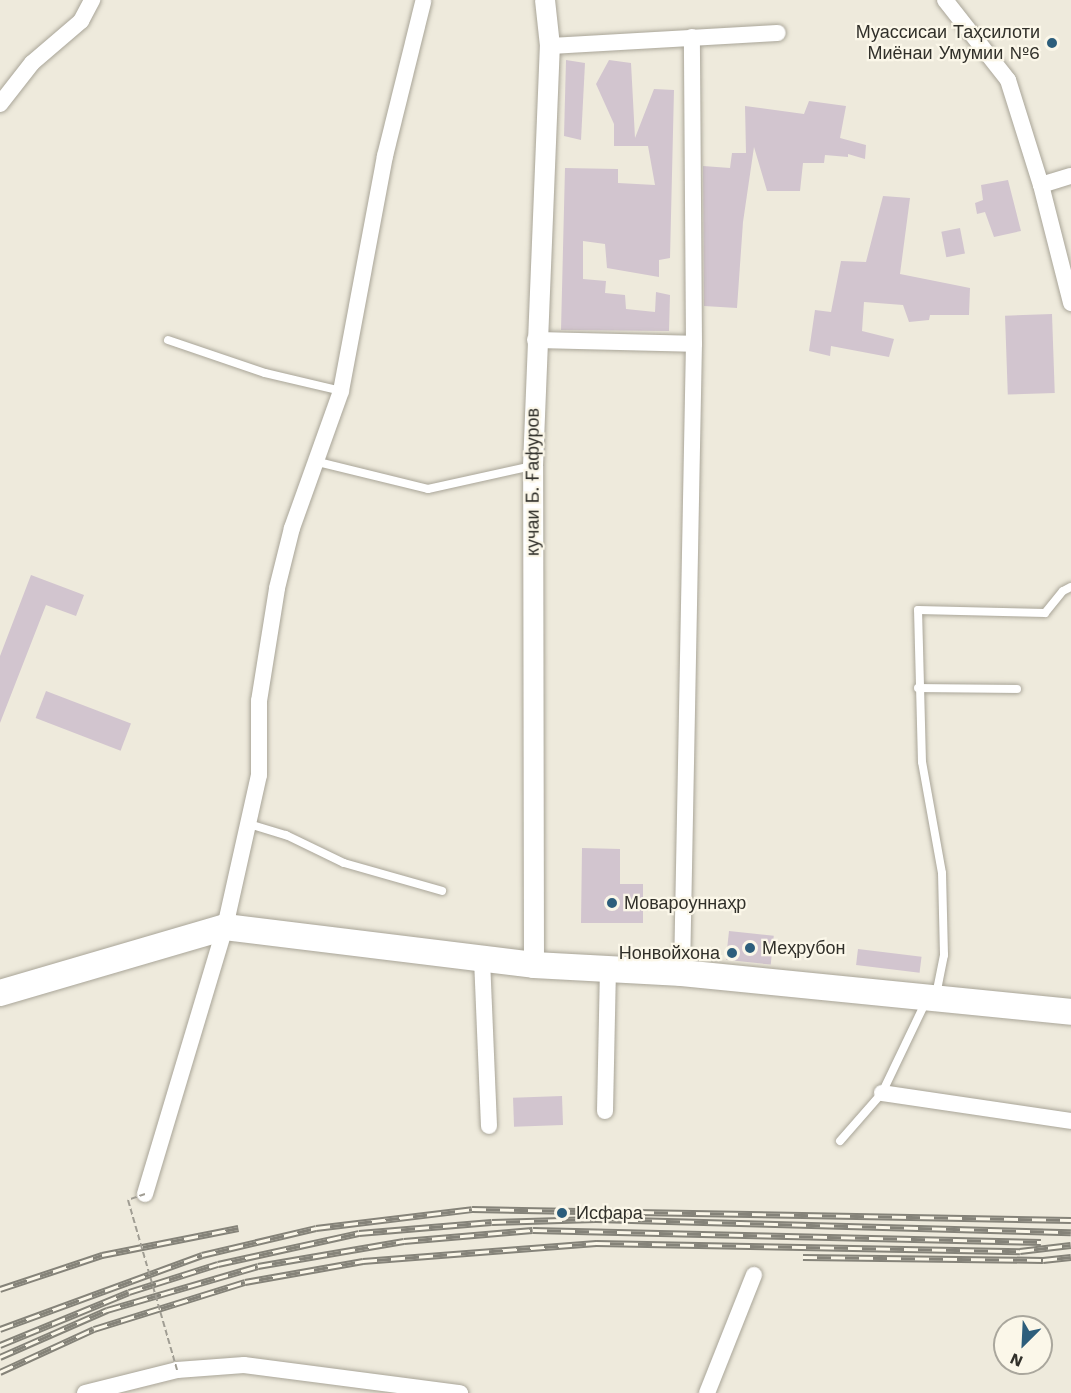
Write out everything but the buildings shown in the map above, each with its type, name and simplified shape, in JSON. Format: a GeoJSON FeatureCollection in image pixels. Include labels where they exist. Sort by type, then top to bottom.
{"type":"FeatureCollection","features":[{"type":"Feature","properties":{"kind":"main road"},"geometry":{"type":"LineString","coordinates":[[0,993],[225,927],[534,965],[682,973],[1071,1012]]}},
{"type":"Feature","properties":{"kind":"street"},"geometry":{"type":"LineString","coordinates":[[0,104],[32,63],[81,21],[92,0]]}},
{"type":"Feature","properties":{"kind":"street","name":"кучаи Б. Ғафуров"},"geometry":{"type":"LineString","coordinates":[[534,965],[533,466],[535,340],[550,46],[545,0]]}},
{"type":"Feature","properties":{"kind":"street"},"geometry":{"type":"LineString","coordinates":[[945,0],[1008,80],[1041,185],[1071,303]]}},
{"type":"Feature","properties":{"kind":"street"},"geometry":{"type":"LineString","coordinates":[[145,1194],[225,927],[259,775],[259,700],[267,642],[292,528],[318,462],[341,391],[385,156],[425,1]]}},
{"type":"Feature","properties":{"kind":"street"},"geometry":{"type":"LineString","coordinates":[[550,46],[778,33]]}},
{"type":"Feature","properties":{"kind":"street"},"geometry":{"type":"LineString","coordinates":[[682,973],[694,344],[692,37]]}},
{"type":"Feature","properties":{"kind":"street"},"geometry":{"type":"LineString","coordinates":[[1041,185],[1071,176]]}},
{"type":"Feature","properties":{"kind":"street"},"geometry":{"type":"LineString","coordinates":[[535,340],[694,344]]}},
{"type":"Feature","properties":{"kind":"street"},"geometry":{"type":"LineString","coordinates":[[482,959],[489,1126]]}},
{"type":"Feature","properties":{"kind":"street"},"geometry":{"type":"LineString","coordinates":[[605,1111],[608,969]]}},
{"type":"Feature","properties":{"kind":"street"},"geometry":{"type":"LineString","coordinates":[[882,1093],[1071,1121]]}},
{"type":"Feature","properties":{"kind":"street"},"geometry":{"type":"LineString","coordinates":[[707,1393],[754,1275]]}},
{"type":"Feature","properties":{"kind":"street"},"geometry":{"type":"LineString","coordinates":[[86,1393],[113,1389],[177,1370],[244,1365],[460,1393]]}},
{"type":"Feature","properties":{"kind":"lane"},"geometry":{"type":"LineString","coordinates":[[168,340],[265,373],[341,391]]}},
{"type":"Feature","properties":{"kind":"lane"},"geometry":{"type":"LineString","coordinates":[[318,462],[428,489],[533,466]]}},
{"type":"Feature","properties":{"kind":"lane"},"geometry":{"type":"LineString","coordinates":[[840,1141],[882,1093],[932,999],[944,955],[942,873],[922,762],[918,688],[918,610],[1045,613],[1063,591],[1071,587]]}},
{"type":"Feature","properties":{"kind":"lane"},"geometry":{"type":"LineString","coordinates":[[918,688],[1017,688]]}},
{"type":"Feature","properties":{"kind":"lane"},"geometry":{"type":"LineString","coordinates":[[249,824],[286,836],[344,863],[442,891]]}},
{"type":"Feature","properties":{"kind":"path"},"geometry":{"type":"LineString","coordinates":[[145,1194],[128,1200],[177,1370]]}},
{"type":"Feature","properties":{"kind":"railway"},"geometry":{"type":"LineString","coordinates":[[0,1329],[202,1255],[316,1228],[472,1209],[1071,1220]]}},
{"type":"Feature","properties":{"kind":"railway"},"geometry":{"type":"LineString","coordinates":[[0,1345],[129,1292],[218,1264],[359,1233],[492,1222],[596,1219],[1071,1232]]}},
{"type":"Feature","properties":{"kind":"railway"},"geometry":{"type":"LineString","coordinates":[[0,1289],[102,1255],[238,1228]]}},
{"type":"Feature","properties":{"kind":"railway"},"geometry":{"type":"LineString","coordinates":[[0,1357],[107,1310],[258,1266],[404,1241],[533,1230],[1041,1242]]}},
{"type":"Feature","properties":{"kind":"railway"},"geometry":{"type":"LineString","coordinates":[[0,1372],[94,1329],[245,1282],[363,1261],[596,1243],[1020,1251],[1071,1245]]}},
{"type":"Feature","properties":{"kind":"railway"},"geometry":{"type":"LineString","coordinates":[[803,1257],[1043,1260],[1071,1257]]}},
{"type":"Feature","properties":{"kind":"place","name":"Муассисаи Таҳсилоти Миёнаи Умумии №6"},"geometry":{"type":"Point","coordinates":[1052,43]}},
{"type":"Feature","properties":{"kind":"place","name":"Мовароуннаҳр"},"geometry":{"type":"Point","coordinates":[612,903]}},
{"type":"Feature","properties":{"kind":"place","name":"Меҳрубон"},"geometry":{"type":"Point","coordinates":[750,948]}},
{"type":"Feature","properties":{"kind":"place","name":"Нонвойхона"},"geometry":{"type":"Point","coordinates":[732,953]}},
{"type":"Feature","properties":{"kind":"place","name":"Исфара"},"geometry":{"type":"Point","coordinates":[562,1213]}}]}
